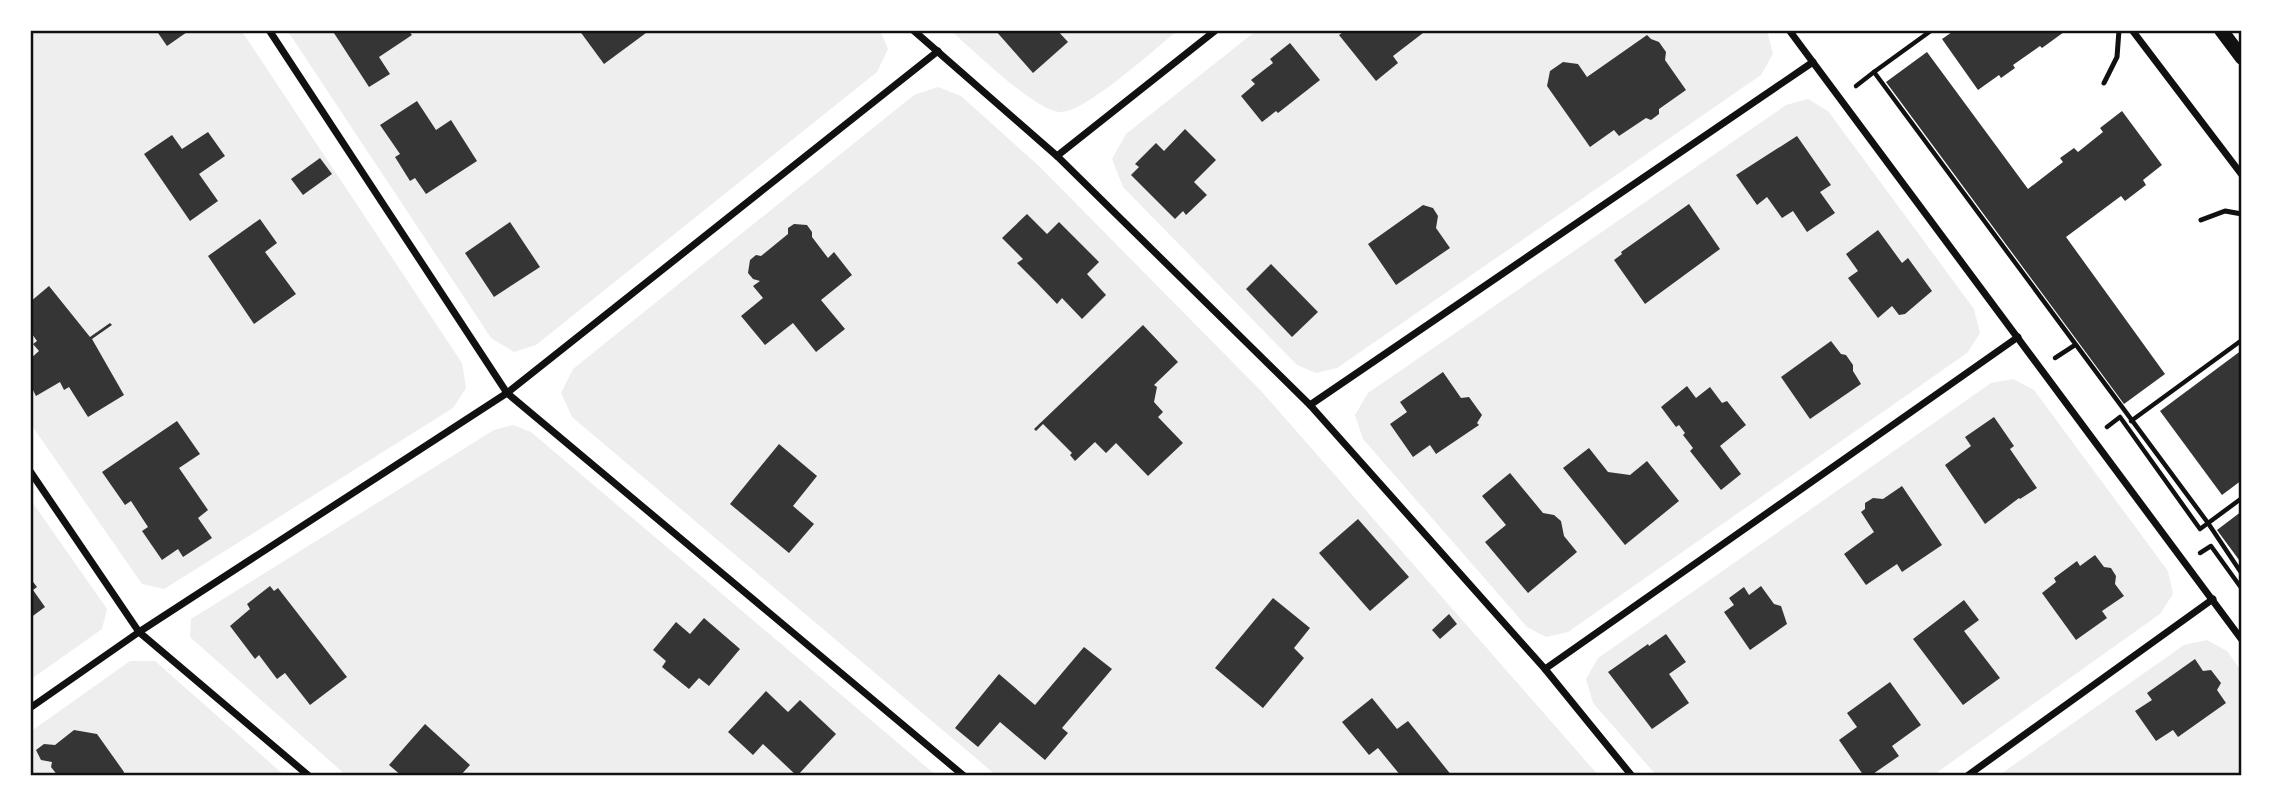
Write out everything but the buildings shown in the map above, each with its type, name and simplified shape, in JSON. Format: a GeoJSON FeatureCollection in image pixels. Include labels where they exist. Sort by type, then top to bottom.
{"type":"FeatureCollection","features":[{"type":"Feature","properties":{"kind":"main road"},"geometry":{"type":"LineString","coordinates":[[2221,30],[2242,58]]}},
{"type":"Feature","properties":{"kind":"street"},"geometry":{"type":"LineString","coordinates":[[269,30],[507,393],[964,776]]}},
{"type":"Feature","properties":{"kind":"street"},"geometry":{"type":"LineString","coordinates":[[913,30],[1057,156],[1310,405],[1545,669],[1632,776]]}},
{"type":"Feature","properties":{"kind":"street"},"geometry":{"type":"LineString","coordinates":[[1057,156],[1216,30]]}},
{"type":"Feature","properties":{"kind":"street"},"geometry":{"type":"LineString","coordinates":[[1790,30],[2242,640]]}},
{"type":"Feature","properties":{"kind":"street"},"geometry":{"type":"LineString","coordinates":[[2132,30],[2242,175]]}},
{"type":"Feature","properties":{"kind":"street"},"geometry":{"type":"LineString","coordinates":[[30,708],[139,632],[507,393],[938,51]]}},
{"type":"Feature","properties":{"kind":"street"},"geometry":{"type":"LineString","coordinates":[[1310,405],[1813,62]]}},
{"type":"Feature","properties":{"kind":"street"},"geometry":{"type":"LineString","coordinates":[[1545,669],[2018,337]]}},
{"type":"Feature","properties":{"kind":"street"},"geometry":{"type":"LineString","coordinates":[[30,471],[139,632],[309,776]]}},
{"type":"Feature","properties":{"kind":"street"},"geometry":{"type":"LineString","coordinates":[[1967,776],[2213,599]]}},
{"type":"Feature","properties":{"kind":"lane"},"geometry":{"type":"LineString","coordinates":[[2104,83],[2117,57],[2119,30]]}},
{"type":"Feature","properties":{"kind":"lane"},"geometry":{"type":"LineString","coordinates":[[2201,220],[2225,211],[2242,214]]}},
{"type":"Feature","properties":{"kind":"path"},"geometry":{"type":"LineString","coordinates":[[1932,30],[1874,72],[2208,523],[2242,574]]}},
{"type":"Feature","properties":{"kind":"path"},"geometry":{"type":"LineString","coordinates":[[2131,421],[2242,340]]}},
{"type":"Feature","properties":{"kind":"path"},"geometry":{"type":"LineString","coordinates":[[2055,359],[2075,345]]}},
{"type":"Feature","properties":{"kind":"path"},"geometry":{"type":"LineString","coordinates":[[2106,427],[2120,416],[2200,529],[2242,498]]}},
{"type":"Feature","properties":{"kind":"path"},"geometry":{"type":"LineString","coordinates":[[2200,554],[2211,546],[2242,589]]}},
{"type":"Feature","properties":{"kind":"shaded area"},"geometry":{"type":"Polygon","coordinates":[[[30,30],[241,30],[462,363],[466,388],[453,408],[164,589],[142,584],[30,423],[30,30]]]}},
{"type":"Feature","properties":{"kind":"shaded area"},"geometry":{"type":"Polygon","coordinates":[[[287,30],[880,30],[888,49],[877,72],[536,345],[514,352],[491,338],[287,30]]]}},
{"type":"Feature","properties":{"kind":"shaded area"},"geometry":{"type":"Polygon","coordinates":[[[950,30],[1178,30],[1103,91],[1087,102],[1061,112],[1050,110],[1021,91],[950,30]]]}},
{"type":"Feature","properties":{"kind":"shaded area"},"geometry":{"type":"Polygon","coordinates":[[[1257,30],[1767,30],[1773,54],[1761,75],[1337,368],[1316,373],[1297,365],[1123,187],[1112,159],[1126,134],[1257,30]]]}},
{"type":"Feature","properties":{"kind":"shaded area"},"geometry":{"type":"Polygon","coordinates":[[[938,87],[961,96],[1040,167],[1262,392],[1599,776],[997,776],[572,417],[561,393],[573,369],[914,95],[938,87]]]}},
{"type":"Feature","properties":{"kind":"shaded area"},"geometry":{"type":"Polygon","coordinates":[[[1808,99],[1828,111],[1974,309],[1980,333],[1967,353],[1568,632],[1546,637],[1527,627],[1363,439],[1355,415],[1368,393],[1786,105],[1808,99]]]}},
{"type":"Feature","properties":{"kind":"shaded area"},"geometry":{"type":"Polygon","coordinates":[[[2013,379],[2034,390],[2168,571],[2173,594],[2160,614],[1932,776],[1657,776],[1593,703],[1586,679],[1598,658],[1991,383],[2013,379]]]}},
{"type":"Feature","properties":{"kind":"shaded area"},"geometry":{"type":"Polygon","coordinates":[[[513,425],[531,432],[937,776],[347,776],[190,637],[191,619],[494,430],[513,425]]]}},
{"type":"Feature","properties":{"kind":"shaded area"},"geometry":{"type":"Polygon","coordinates":[[[30,499],[107,609],[102,629],[30,680],[30,499]]]}},
{"type":"Feature","properties":{"kind":"shaded area"},"geometry":{"type":"Polygon","coordinates":[[[2207,640],[2227,651],[2242,672],[2242,776],[1998,776],[2184,645],[2207,640]]]}},
{"type":"Feature","properties":{"kind":"shaded area"},"geometry":{"type":"Polygon","coordinates":[[[130,661],[155,661],[285,776],[30,776],[30,732],[130,661]]]}}]}
